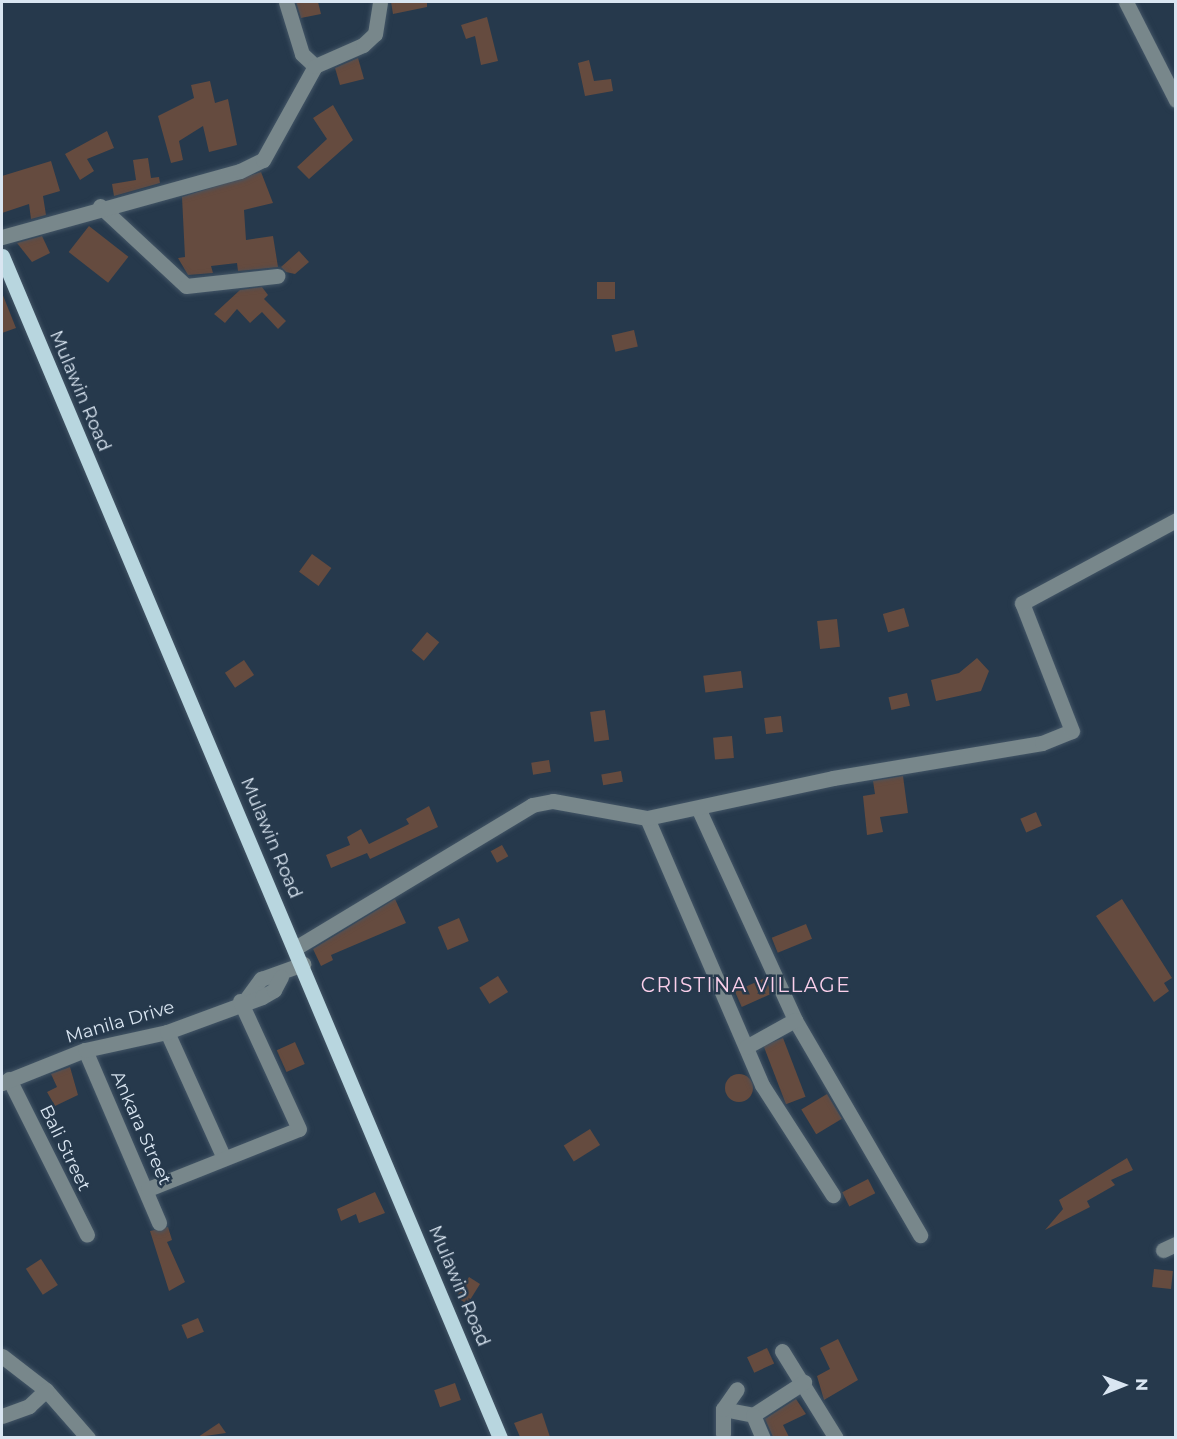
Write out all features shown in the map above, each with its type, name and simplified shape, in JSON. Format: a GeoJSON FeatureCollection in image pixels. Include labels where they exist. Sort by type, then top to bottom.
{"type":"FeatureCollection","features":[{"type":"Feature","properties":{"kind":"main road","name":"Mulawin Road"},"geometry":{"type":"LineString","coordinates":[[2,255],[297,947],[500,1437]]}},
{"type":"Feature","properties":{"kind":"street"},"geometry":{"type":"LineString","coordinates":[[286,2],[302,54],[315,66]]}},
{"type":"Feature","properties":{"kind":"street"},"geometry":{"type":"LineString","coordinates":[[2,237],[100,206],[240,171],[262,160],[315,66],[363,45],[375,34],[380,2]]}},
{"type":"Feature","properties":{"kind":"street"},"geometry":{"type":"LineString","coordinates":[[1126,2],[1176,99]]}},
{"type":"Feature","properties":{"kind":"street"},"geometry":{"type":"LineString","coordinates":[[100,206],[186,286],[277,276]]}},
{"type":"Feature","properties":{"kind":"street"},"geometry":{"type":"LineString","coordinates":[[297,947],[532,805],[553,801],[647,818],[699,810],[833,778],[1042,743],[1072,731],[1022,603],[1176,520]]}},
{"type":"Feature","properties":{"kind":"street"},"geometry":{"type":"LineString","coordinates":[[699,810],[795,1020],[920,1235]]}},
{"type":"Feature","properties":{"kind":"street"},"geometry":{"type":"LineString","coordinates":[[647,818],[762,1085],[833,1195]]}},
{"type":"Feature","properties":{"kind":"street","name":"Manila Drive"},"geometry":{"type":"LineString","coordinates":[[5,1081],[85,1050],[167,1032],[274,990],[281,976],[303,964]]}},
{"type":"Feature","properties":{"kind":"street"},"geometry":{"type":"LineString","coordinates":[[148,1189],[299,1129],[244,1000]]}},
{"type":"Feature","properties":{"kind":"street"},"geometry":{"type":"LineString","coordinates":[[746,1047],[795,1020]]}},
{"type":"Feature","properties":{"kind":"street"},"geometry":{"type":"LineString","coordinates":[[167,1032],[224,1158]]}},
{"type":"Feature","properties":{"kind":"street","name":"Ankara Street"},"geometry":{"type":"LineString","coordinates":[[85,1050],[148,1189],[159,1223]]}},
{"type":"Feature","properties":{"kind":"street","name":"Bali Street"},"geometry":{"type":"LineString","coordinates":[[5,1081],[87,1234]]}},
{"type":"Feature","properties":{"kind":"street"},"geometry":{"type":"LineString","coordinates":[[782,1352],[804,1382],[832,1436]]}},
{"type":"Feature","properties":{"kind":"street"},"geometry":{"type":"LineString","coordinates":[[2,1356],[46,1390],[88,1437]]}},
{"type":"Feature","properties":{"kind":"street"},"geometry":{"type":"LineString","coordinates":[[723,1409],[753,1416],[804,1382]]}},
{"type":"Feature","properties":{"kind":"street"},"geometry":{"type":"LineString","coordinates":[[723,1434],[723,1409],[737,1389]]}},
{"type":"Feature","properties":{"kind":"street"},"geometry":{"type":"LineString","coordinates":[[2,1416],[29,1406],[46,1390]]}},
{"type":"Feature","properties":{"kind":"street"},"geometry":{"type":"LineString","coordinates":[[753,1416],[763,1437]]}},
{"type":"Feature","properties":{"kind":"building"},"geometry":{"type":"Polygon","coordinates":[[[296,2],[318,2],[321,14],[301,18],[296,2]]]}},
{"type":"Feature","properties":{"kind":"building"},"geometry":{"type":"Polygon","coordinates":[[[391,2],[427,2],[427,7],[393,14],[391,2]]]}},
{"type":"Feature","properties":{"kind":"building"},"geometry":{"type":"Polygon","coordinates":[[[487,17],[498,61],[481,65],[475,36],[466,39],[461,25],[487,17]]]}},
{"type":"Feature","properties":{"kind":"building"},"geometry":{"type":"Polygon","coordinates":[[[358,58],[364,79],[340,85],[335,68],[358,58]]]}},
{"type":"Feature","properties":{"kind":"building"},"geometry":{"type":"Polygon","coordinates":[[[589,60],[594,81],[611,79],[613,91],[585,96],[578,63],[589,60]]]}},
{"type":"Feature","properties":{"kind":"building"},"geometry":{"type":"Polygon","coordinates":[[[210,81],[215,103],[228,99],[237,145],[209,152],[203,126],[179,141],[183,160],[171,163],[158,116],[194,98],[191,85],[210,81]]]}},
{"type":"Feature","properties":{"kind":"building"},"geometry":{"type":"Polygon","coordinates":[[[333,105],[353,140],[309,179],[297,167],[327,139],[313,118],[333,105]]]}},
{"type":"Feature","properties":{"kind":"building"},"geometry":{"type":"Polygon","coordinates":[[[107,131],[114,148],[87,159],[94,171],[80,180],[65,154],[107,131]]]}},
{"type":"Feature","properties":{"kind":"building"},"geometry":{"type":"Polygon","coordinates":[[[148,158],[151,178],[159,177],[160,183],[114,196],[112,184],[136,180],[133,160],[148,158]]]}},
{"type":"Feature","properties":{"kind":"building"},"geometry":{"type":"Polygon","coordinates":[[[51,161],[60,191],[43,196],[46,215],[31,219],[29,204],[2,213],[2,176],[51,161]]]}},
{"type":"Feature","properties":{"kind":"building"},"geometry":{"type":"Polygon","coordinates":[[[261,172],[273,203],[244,210],[246,240],[273,236],[278,267],[238,271],[237,263],[211,266],[213,273],[188,275],[178,258],[185,257],[182,197],[261,172]]]}},
{"type":"Feature","properties":{"kind":"building"},"geometry":{"type":"Polygon","coordinates":[[[89,226],[128,257],[108,283],[69,252],[89,226]]]}},
{"type":"Feature","properties":{"kind":"building"},"geometry":{"type":"Polygon","coordinates":[[[42,236],[50,253],[32,262],[17,243],[42,236]]]}},
{"type":"Feature","properties":{"kind":"building"},"geometry":{"type":"Polygon","coordinates":[[[299,251],[309,262],[295,274],[286,272],[281,267],[299,251]]]}},
{"type":"Feature","properties":{"kind":"building"},"geometry":{"type":"Polygon","coordinates":[[[597,282],[615,282],[615,299],[597,299],[597,282]]]}},
{"type":"Feature","properties":{"kind":"building"},"geometry":{"type":"Polygon","coordinates":[[[262,287],[268,295],[264,299],[286,321],[278,329],[262,312],[250,323],[237,309],[225,323],[214,314],[240,290],[262,287]]]}},
{"type":"Feature","properties":{"kind":"building"},"geometry":{"type":"Polygon","coordinates":[[[2,293],[16,328],[2,333],[2,293]]]}},
{"type":"Feature","properties":{"kind":"building"},"geometry":{"type":"Polygon","coordinates":[[[634,330],[638,347],[615,352],[612,335],[634,330]]]}},
{"type":"Feature","properties":{"kind":"building"},"geometry":{"type":"Polygon","coordinates":[[[312,554],[331,568],[318,586],[299,572],[312,554]]]}},
{"type":"Feature","properties":{"kind":"building"},"geometry":{"type":"Polygon","coordinates":[[[904,608],[909,626],[888,632],[883,614],[904,608]]]}},
{"type":"Feature","properties":{"kind":"building"},"geometry":{"type":"Polygon","coordinates":[[[837,619],[840,647],[820,649],[817,621],[837,619]]]}},
{"type":"Feature","properties":{"kind":"building"},"geometry":{"type":"Polygon","coordinates":[[[427,632],[439,642],[424,661],[412,650],[427,632]]]}},
{"type":"Feature","properties":{"kind":"building"},"geometry":{"type":"Polygon","coordinates":[[[977,658],[989,671],[981,691],[936,701],[931,680],[959,673],[977,658]]]}},
{"type":"Feature","properties":{"kind":"building"},"geometry":{"type":"Polygon","coordinates":[[[244,660],[254,675],[235,688],[225,673],[244,660]]]}},
{"type":"Feature","properties":{"kind":"building"},"geometry":{"type":"Polygon","coordinates":[[[741,671],[743,688],[705,693],[703,676],[741,671]]]}},
{"type":"Feature","properties":{"kind":"building"},"geometry":{"type":"Polygon","coordinates":[[[907,693],[910,706],[891,710],[888,697],[907,693]]]}},
{"type":"Feature","properties":{"kind":"building"},"geometry":{"type":"Polygon","coordinates":[[[605,710],[609,740],[594,742],[590,712],[605,710]]]}},
{"type":"Feature","properties":{"kind":"building"},"geometry":{"type":"Polygon","coordinates":[[[781,716],[783,732],[766,734],[764,718],[781,716]]]}},
{"type":"Feature","properties":{"kind":"building"},"geometry":{"type":"Polygon","coordinates":[[[732,736],[734,758],[715,760],[713,738],[732,736]]]}},
{"type":"Feature","properties":{"kind":"building"},"geometry":{"type":"Polygon","coordinates":[[[549,760],[551,772],[533,775],[531,763],[549,760]]]}},
{"type":"Feature","properties":{"kind":"building"},"geometry":{"type":"Polygon","coordinates":[[[621,771],[623,782],[603,785],[601,774],[621,771]]]}},
{"type":"Feature","properties":{"kind":"building"},"geometry":{"type":"Polygon","coordinates":[[[903,776],[908,813],[880,817],[883,832],[867,835],[863,796],[875,794],[873,781],[903,776]]]}},
{"type":"Feature","properties":{"kind":"building"},"geometry":{"type":"Polygon","coordinates":[[[429,806],[438,827],[370,859],[367,853],[331,868],[326,855],[350,845],[347,837],[361,829],[369,844],[409,824],[406,819],[429,806]]]}},
{"type":"Feature","properties":{"kind":"building"},"geometry":{"type":"Polygon","coordinates":[[[1036,812],[1042,826],[1026,832],[1020,819],[1036,812]]]}},
{"type":"Feature","properties":{"kind":"building"},"geometry":{"type":"Polygon","coordinates":[[[502,845],[508,856],[497,863],[491,851],[502,845]]]}},
{"type":"Feature","properties":{"kind":"building"},"geometry":{"type":"Polygon","coordinates":[[[395,899],[406,923],[331,955],[333,960],[321,966],[313,949],[395,899]]]}},
{"type":"Feature","properties":{"kind":"building"},"geometry":{"type":"Polygon","coordinates":[[[1122,899],[1172,978],[1164,983],[1169,991],[1154,1002],[1096,916],[1122,899]]]}},
{"type":"Feature","properties":{"kind":"building"},"geometry":{"type":"Polygon","coordinates":[[[459,918],[469,941],[448,950],[438,927],[459,918]]]}},
{"type":"Feature","properties":{"kind":"building"},"geometry":{"type":"Polygon","coordinates":[[[806,924],[812,939],[778,953],[772,938],[806,924]]]}},
{"type":"Feature","properties":{"kind":"building"},"geometry":{"type":"Polygon","coordinates":[[[498,976],[508,992],[489,1004],[479,988],[498,976]]]}},
{"type":"Feature","properties":{"kind":"building"},"geometry":{"type":"Polygon","coordinates":[[[765,978],[772,994],[742,1007],[735,991],[765,978]]]}},
{"type":"Feature","properties":{"kind":"building"},"geometry":{"type":"Polygon","coordinates":[[[783,1038],[806,1097],[786,1104],[763,1046],[783,1038]]]}},
{"type":"Feature","properties":{"kind":"building"},"geometry":{"type":"Polygon","coordinates":[[[295,1042],[305,1064],[286,1072],[277,1050],[295,1042]]]}},
{"type":"Feature","properties":{"kind":"building"},"geometry":{"type":"Polygon","coordinates":[[[70,1067],[78,1095],[55,1106],[47,1092],[57,1087],[51,1074],[70,1067]]]}},
{"type":"Feature","properties":{"kind":"building"},"geometry":{"type":"Polygon","coordinates":[[[739,1074],[749,1078],[753,1088],[749,1098],[739,1102],[729,1098],[725,1088],[729,1078],[739,1074]]]}},
{"type":"Feature","properties":{"kind":"building"},"geometry":{"type":"Polygon","coordinates":[[[827,1094],[842,1119],[816,1134],[801,1109],[827,1094]]]}},
{"type":"Feature","properties":{"kind":"building"},"geometry":{"type":"Polygon","coordinates":[[[590,1129],[600,1145],[574,1162],[564,1145],[590,1129]]]}},
{"type":"Feature","properties":{"kind":"building"},"geometry":{"type":"Polygon","coordinates":[[[1127,1158],[1133,1170],[1111,1180],[1115,1185],[1087,1201],[1090,1207],[1045,1230],[1063,1209],[1059,1200],[1127,1158]]]}},
{"type":"Feature","properties":{"kind":"building"},"geometry":{"type":"Polygon","coordinates":[[[868,1179],[875,1193],[849,1206],[842,1192],[868,1179]]]}},
{"type":"Feature","properties":{"kind":"building"},"geometry":{"type":"Polygon","coordinates":[[[375,1192],[385,1213],[359,1223],[356,1214],[341,1221],[337,1209],[375,1192]]]}},
{"type":"Feature","properties":{"kind":"building"},"geometry":{"type":"Polygon","coordinates":[[[168,1227],[172,1240],[167,1242],[185,1282],[169,1291],[150,1231],[168,1227]]]}},
{"type":"Feature","properties":{"kind":"building"},"geometry":{"type":"Polygon","coordinates":[[[41,1259],[58,1285],[43,1295],[26,1269],[41,1259]]]}},
{"type":"Feature","properties":{"kind":"building"},"geometry":{"type":"Polygon","coordinates":[[[1154,1269],[1173,1271],[1171,1289],[1152,1287],[1154,1269]]]}},
{"type":"Feature","properties":{"kind":"building"},"geometry":{"type":"Polygon","coordinates":[[[469,1277],[480,1284],[467,1304],[456,1297],[469,1277]]]}},
{"type":"Feature","properties":{"kind":"building"},"geometry":{"type":"Polygon","coordinates":[[[198,1318],[204,1332],[187,1339],[181,1325],[198,1318]]]}},
{"type":"Feature","properties":{"kind":"building"},"geometry":{"type":"Polygon","coordinates":[[[838,1339],[858,1380],[824,1400],[817,1376],[830,1369],[820,1348],[838,1339]]]}},
{"type":"Feature","properties":{"kind":"building"},"geometry":{"type":"Polygon","coordinates":[[[767,1348],[774,1363],[754,1373],[747,1357],[767,1348]]]}},
{"type":"Feature","properties":{"kind":"building"},"geometry":{"type":"Polygon","coordinates":[[[455,1383],[461,1400],[440,1407],[434,1390],[455,1383]]]}},
{"type":"Feature","properties":{"kind":"building"},"geometry":{"type":"Polygon","coordinates":[[[796,1399],[806,1414],[783,1425],[789,1437],[773,1437],[765,1419],[796,1399]]]}},
{"type":"Feature","properties":{"kind":"building"},"geometry":{"type":"Polygon","coordinates":[[[542,1413],[550,1437],[520,1437],[514,1423],[542,1413]]]}},
{"type":"Feature","properties":{"kind":"building"},"geometry":{"type":"Polygon","coordinates":[[[219,1423],[226,1433],[198,1437],[219,1423]]]}},
{"type":"Feature","properties":{"kind":"district","name":"CRISTINA VILLAGE"},"geometry":{"type":"Point","coordinates":[746,985]}}]}
